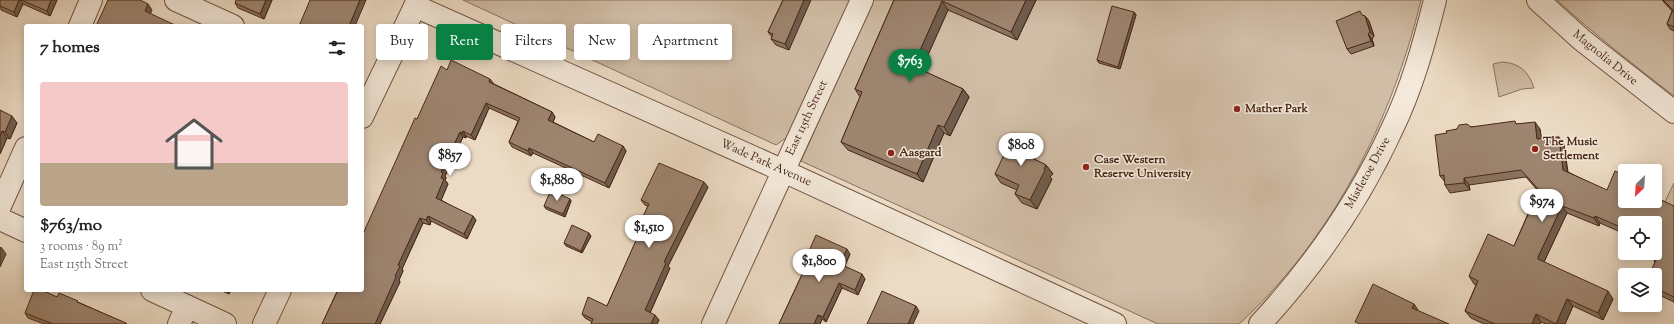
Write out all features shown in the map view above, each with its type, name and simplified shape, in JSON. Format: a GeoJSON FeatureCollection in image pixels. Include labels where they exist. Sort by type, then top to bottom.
{"type":"FeatureCollection","features":[{"type":"Feature","properties":{"kind":"street"},"geometry":{"type":"LineString","coordinates":[[81,24],[92,0]]}},
{"type":"Feature","properties":{"kind":"street"},"geometry":{"type":"LineString","coordinates":[[176,0],[230,24]]}},
{"type":"Feature","properties":{"kind":"street","name":"East 115th Street"},"geometry":{"type":"LineString","coordinates":[[713,324],[862,0]]}},
{"type":"Feature","properties":{"kind":"street","name":"Mistletoe Drive"},"geometry":{"type":"LineString","coordinates":[[1260,324],[1300,278],[1332,235],[1352,204],[1380,155],[1411,83],[1435,0]]}},
{"type":"Feature","properties":{"kind":"street","name":"Magnolia Drive"},"geometry":{"type":"LineString","coordinates":[[1538,0],[1582,40],[1674,112]]}},
{"type":"Feature","properties":{"kind":"street"},"geometry":{"type":"LineString","coordinates":[[364,107],[368,86],[416,3]]}},
{"type":"Feature","properties":{"kind":"street","name":"Wade Park Avenue"},"geometry":{"type":"LineString","coordinates":[[416,3],[1115,324]]}},
{"type":"Feature","properties":{"kind":"street"},"geometry":{"type":"LineString","coordinates":[[0,206],[24,152]]}},
{"type":"Feature","properties":{"kind":"street"},"geometry":{"type":"LineString","coordinates":[[0,219],[24,230]]}},
{"type":"Feature","properties":{"kind":"street"},"geometry":{"type":"LineString","coordinates":[[154,292],[183,315],[225,324]]}},
{"type":"Feature","properties":{"kind":"street"},"geometry":{"type":"LineString","coordinates":[[264,324],[279,292]]}},
{"type":"Feature","properties":{"kind":"shaded area"},"geometry":{"type":"Polygon","coordinates":[[[463,0],[853,0],[821,62],[786,138],[776,145],[593,60],[630,60],[630,24],[574,24],[574,51],[566,48],[566,24],[515,24],[463,0]]]}},
{"type":"Feature","properties":{"kind":"shaded area","name":"Case Western Reserve University"},"geometry":{"type":"Polygon","coordinates":[[[873,0],[904,0],[902,67],[932,2],[1017,40],[1036,0],[1421,0],[1409,45],[1393,90],[1375,133],[1354,176],[1330,216],[1303,255],[1272,291],[1239,324],[1158,324],[801,161],[873,0]]]}},
{"type":"Feature","properties":{"kind":"shaded area"},"geometry":{"type":"Polygon","coordinates":[[[1557,0],[1662,0],[1674,5],[1670,29],[1674,31],[1674,96],[1629,61],[1557,0]]]}},
{"type":"Feature","properties":{"kind":"shaded area"},"geometry":{"type":"Polygon","coordinates":[[[1502,62],[1514,64],[1523,69],[1532,82],[1534,88],[1522,89],[1499,97],[1493,64],[1502,62]]]}},
{"type":"Feature","properties":{"kind":"shaded area"},"geometry":{"type":"Polygon","coordinates":[[[1674,183],[1674,216],[1659,214],[1674,183]]]}},
{"type":"Feature","properties":{"kind":"building"},"geometry":{"type":"Polygon","coordinates":[[[0,0],[19,0],[14,12],[0,6],[0,0]]]}},
{"type":"Feature","properties":{"kind":"building"},"geometry":{"type":"Polygon","coordinates":[[[21,0],[51,0],[47,11],[21,0]]]}},
{"type":"Feature","properties":{"kind":"building"},"geometry":{"type":"Polygon","coordinates":[[[108,0],[140,0],[148,4],[145,11],[173,24],[97,24],[108,0]]]}},
{"type":"Feature","properties":{"kind":"building"},"geometry":{"type":"Polygon","coordinates":[[[236,0],[266,0],[260,14],[235,3],[236,0]]]}},
{"type":"Feature","properties":{"kind":"building"},"geometry":{"type":"Polygon","coordinates":[[[310,0],[360,0],[350,24],[300,24],[310,0]]]}},
{"type":"Feature","properties":{"kind":"building"},"geometry":{"type":"Polygon","coordinates":[[[783,0],[804,0],[785,44],[771,39],[773,34],[768,32],[783,0]]]}},
{"type":"Feature","properties":{"kind":"building"},"geometry":{"type":"Polygon","coordinates":[[[894,0],[1026,0],[1011,32],[942,1],[913,66],[963,89],[944,127],[938,125],[917,174],[841,142],[862,92],[855,89],[894,0]]]}},
{"type":"Feature","properties":{"kind":"building"},"geometry":{"type":"Polygon","coordinates":[[[1663,0],[1674,0],[1674,27],[1667,24],[1673,10],[1663,0]]]}},
{"type":"Feature","properties":{"kind":"building"},"geometry":{"type":"Polygon","coordinates":[[[1112,6],[1134,12],[1118,67],[1097,60],[1112,6]]]}},
{"type":"Feature","properties":{"kind":"building"},"geometry":{"type":"Polygon","coordinates":[[[1360,11],[1362,15],[1365,16],[1370,32],[1368,34],[1371,41],[1347,49],[1336,21],[1360,11]]]}},
{"type":"Feature","properties":{"kind":"building"},"geometry":{"type":"Polygon","coordinates":[[[451,60],[490,79],[489,82],[552,112],[548,120],[594,142],[598,134],[623,146],[605,183],[529,148],[528,151],[509,142],[520,118],[486,103],[471,135],[463,131],[462,133],[460,132],[441,172],[443,173],[441,178],[444,179],[436,198],[473,216],[464,234],[428,216],[426,220],[420,218],[398,265],[400,266],[395,276],[396,277],[375,324],[322,324],[337,292],[364,292],[364,232],[415,118],[417,119],[441,66],[447,70],[451,60]]]}},
{"type":"Feature","properties":{"kind":"building"},"geometry":{"type":"Polygon","coordinates":[[[0,110],[12,116],[5,132],[2,131],[0,136],[0,110]]]}},
{"type":"Feature","properties":{"kind":"building"},"geometry":{"type":"Polygon","coordinates":[[[1515,121],[1516,124],[1535,122],[1537,139],[1559,137],[1563,170],[1607,190],[1615,171],[1618,172],[1618,208],[1662,208],[1662,200],[1674,206],[1674,297],[1662,291],[1662,268],[1652,268],[1656,260],[1662,260],[1662,216],[1618,216],[1618,226],[1595,216],[1594,218],[1562,206],[1538,259],[1608,291],[1598,313],[1567,299],[1556,324],[1536,314],[1532,324],[1495,324],[1465,311],[1478,281],[1469,276],[1488,234],[1514,246],[1539,190],[1521,170],[1464,178],[1464,183],[1445,185],[1444,175],[1440,176],[1435,135],[1447,133],[1446,131],[1457,129],[1459,125],[1467,124],[1471,127],[1515,121]]]}},
{"type":"Feature","properties":{"kind":"building"},"geometry":{"type":"Polygon","coordinates":[[[1014,133],[1032,141],[1026,155],[1046,165],[1030,200],[1015,194],[1019,185],[995,174],[1014,133]]]}},
{"type":"Feature","properties":{"kind":"building"},"geometry":{"type":"Polygon","coordinates":[[[659,163],[704,182],[664,262],[666,263],[645,310],[655,315],[651,324],[591,324],[593,319],[582,314],[588,297],[607,306],[637,238],[634,236],[649,204],[641,200],[659,163]]]}},
{"type":"Feature","properties":{"kind":"building"},"geometry":{"type":"Polygon","coordinates":[[[551,190],[570,199],[563,214],[544,206],[551,190]]]}},
{"type":"Feature","properties":{"kind":"building"},"geometry":{"type":"Polygon","coordinates":[[[572,225],[589,233],[581,251],[564,243],[572,225]]]}},
{"type":"Feature","properties":{"kind":"building"},"geometry":{"type":"Polygon","coordinates":[[[816,235],[847,249],[840,264],[862,274],[855,290],[839,283],[823,317],[818,315],[814,324],[779,324],[806,266],[803,265],[816,235]]]}},
{"type":"Feature","properties":{"kind":"building"},"geometry":{"type":"Polygon","coordinates":[[[1373,284],[1414,304],[1412,308],[1449,324],[1360,324],[1355,322],[1373,284]]]}},
{"type":"Feature","properties":{"kind":"building"},"geometry":{"type":"Polygon","coordinates":[[[882,291],[916,306],[908,324],[867,324],[882,291]]]}},
{"type":"Feature","properties":{"kind":"building"},"geometry":{"type":"Polygon","coordinates":[[[33,292],[46,292],[57,297],[59,293],[126,323],[53,324],[25,313],[33,292]]]}},
{"type":"Feature","properties":{"kind":"place","name":"Mather Park"},"geometry":{"type":"Point","coordinates":[1237,109]}},
{"type":"Feature","properties":{"kind":"place","name":"The Music Settlement"},"geometry":{"type":"Point","coordinates":[1535,149]}},
{"type":"Feature","properties":{"kind":"place","name":"Aasgard"},"geometry":{"type":"Point","coordinates":[891,153]}},
{"type":"Feature","properties":{"kind":"place","name":"Case Western Reserve University"},"geometry":{"type":"Point","coordinates":[1086,167]}}]}
